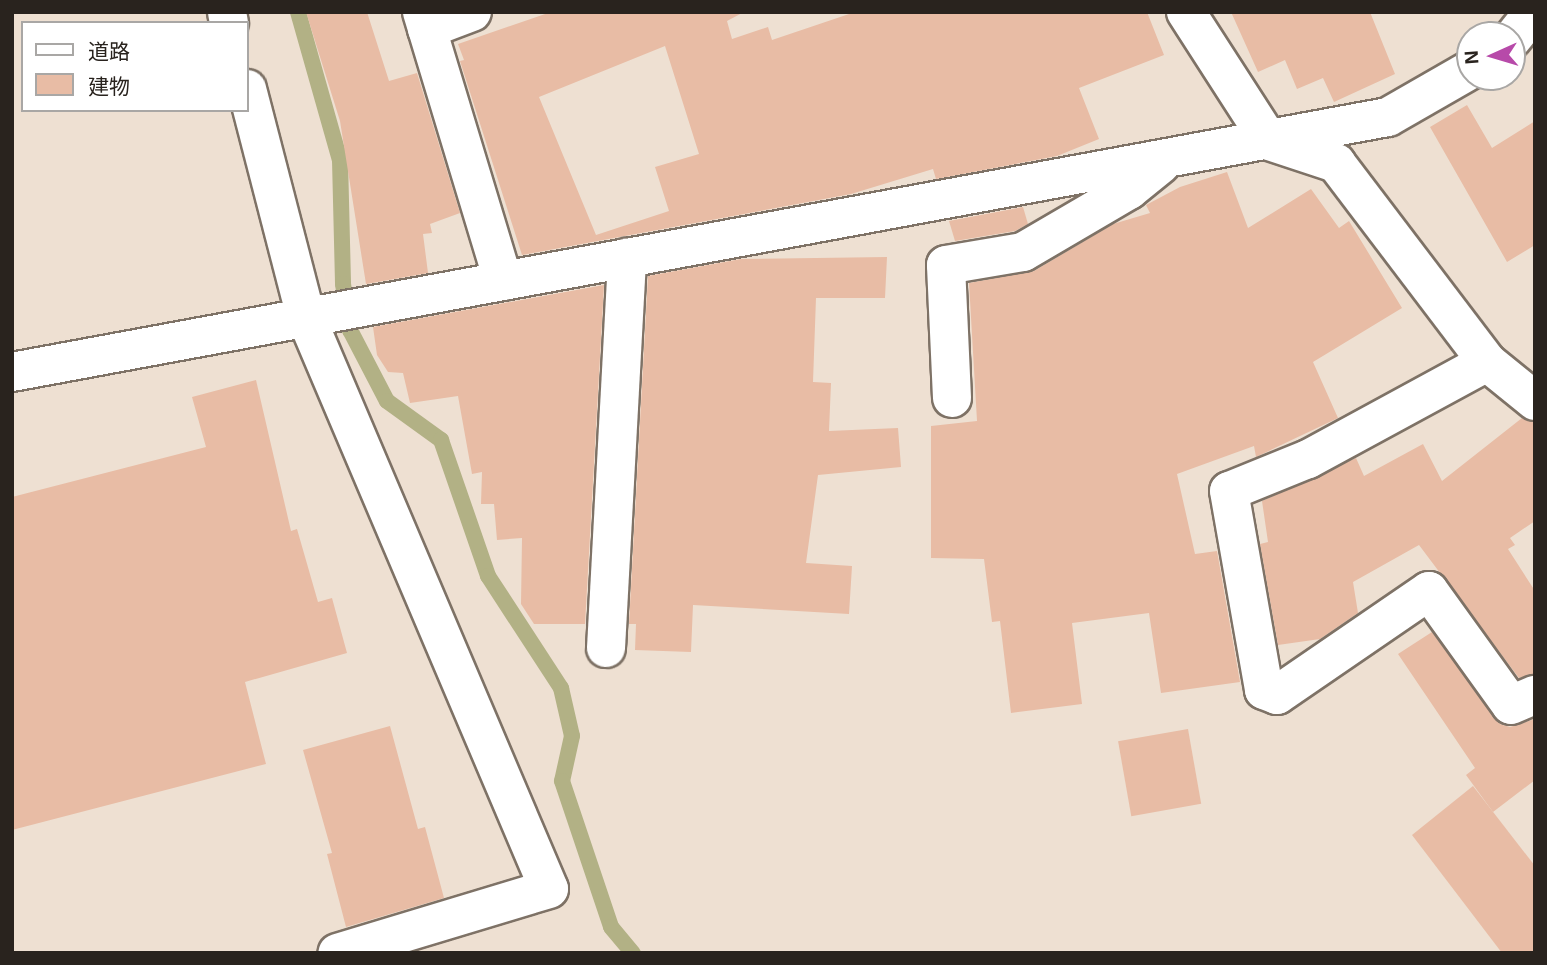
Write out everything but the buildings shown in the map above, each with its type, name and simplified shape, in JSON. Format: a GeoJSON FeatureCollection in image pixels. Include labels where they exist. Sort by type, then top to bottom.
{"type":"FeatureCollection","features":[{"type":"Feature","properties":{"kind":"street"},"geometry":{"type":"LineString","coordinates":[[472,12],[424,20],[503,281]]}},
{"type":"Feature","properties":{"kind":"street"},"geometry":{"type":"LineString","coordinates":[[1186,12],[1269,141],[1336,163],[1487,362],[1535,401]]}},
{"type":"Feature","properties":{"kind":"street"},"geometry":{"type":"LineString","coordinates":[[12,372],[1388,117],[1456,78]]}},
{"type":"Feature","properties":{"kind":"street"},"geometry":{"type":"LineString","coordinates":[[248,93],[306,317],[549,889],[337,953]]}},
{"type":"Feature","properties":{"kind":"street"},"geometry":{"type":"LineString","coordinates":[[952,398],[946,265],[1023,252],[1129,190],[1166,160]]}},
{"type":"Feature","properties":{"kind":"street"},"geometry":{"type":"LineString","coordinates":[[606,648],[627,258]]}},
{"type":"Feature","properties":{"kind":"street"},"geometry":{"type":"LineString","coordinates":[[1487,362],[1308,459],[1228,491],[1264,690],[1277,695],[1429,591],[1511,705],[1535,695]]}},
{"type":"Feature","properties":{"kind":"waterway"},"geometry":{"type":"LineString","coordinates":[[298,12],[340,160],[343,284],[350,330],[387,401],[441,440],[488,576],[561,688],[572,736],[562,781],[611,927],[633,953]]}}]}
